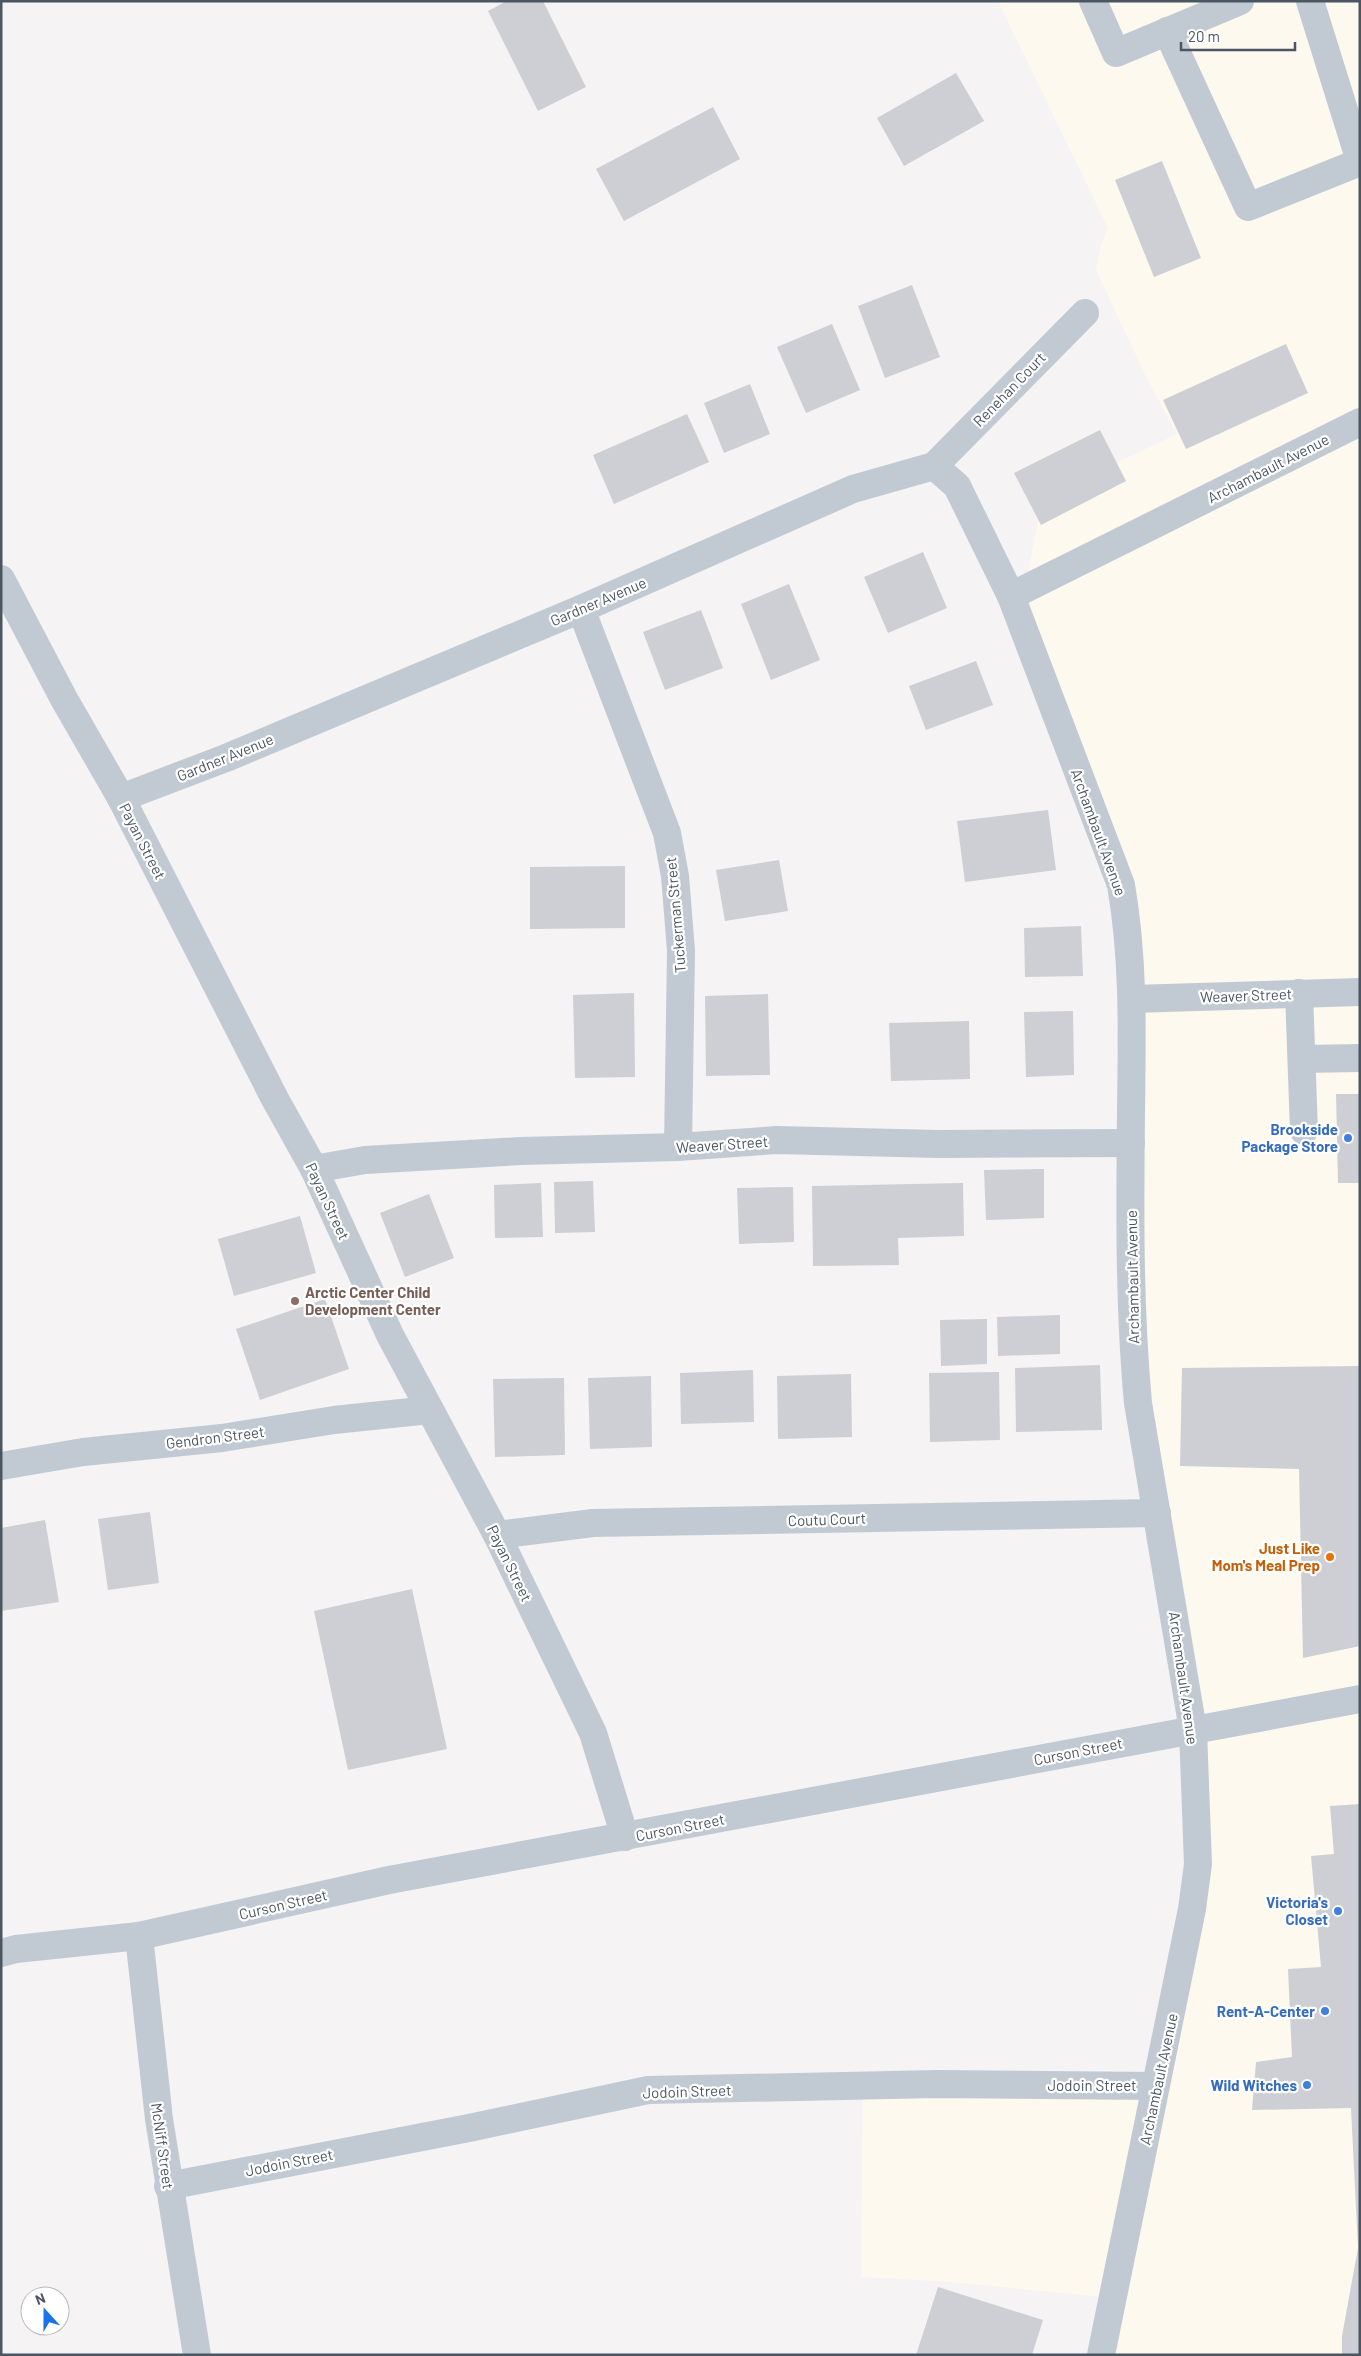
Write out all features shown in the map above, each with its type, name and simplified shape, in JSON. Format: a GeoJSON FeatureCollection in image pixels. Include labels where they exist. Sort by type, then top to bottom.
{"type":"FeatureCollection","features":[{"type":"Feature","properties":{"kind":"street"},"geometry":{"type":"LineString","coordinates":[[1093,1],[1116,53],[1240,1]]}},
{"type":"Feature","properties":{"kind":"street"},"geometry":{"type":"LineString","coordinates":[[1167,31],[1248,207],[1360,162],[1310,1]]}},
{"type":"Feature","properties":{"kind":"street","name":"Renehan Court"},"geometry":{"type":"LineString","coordinates":[[934,466],[1084,313]]}},
{"type":"Feature","properties":{"kind":"street","name":"Archambault Avenue"},"geometry":{"type":"LineString","coordinates":[[1101,2355],[1192,1909],[1198,1864],[1193,1730],[1138,1403],[1133,1350],[1132,999],[1128,922],[1121,885],[1011,596],[1360,422]]}},
{"type":"Feature","properties":{"kind":"street"},"geometry":{"type":"LineString","coordinates":[[934,466],[957,486],[1011,596]]}},
{"type":"Feature","properties":{"kind":"street","name":"Gardner Avenue"},"geometry":{"type":"LineString","coordinates":[[121,798],[226,758],[581,610],[853,489],[934,466]]}},
{"type":"Feature","properties":{"kind":"street","name":"Payan Street"},"geometry":{"type":"LineString","coordinates":[[1,579],[64,698],[121,798],[275,1099],[314,1169],[390,1335],[497,1535],[593,1733],[625,1837]]}},
{"type":"Feature","properties":{"kind":"street","name":"Tuckerman Street"},"geometry":{"type":"LineString","coordinates":[[581,610],[666,833],[675,876],[681,951],[678,1147]]}},
{"type":"Feature","properties":{"kind":"street","name":"Weaver Street"},"geometry":{"type":"LineString","coordinates":[[1132,999],[1360,992]]}},
{"type":"Feature","properties":{"kind":"street"},"geometry":{"type":"LineString","coordinates":[[1299,993],[1304,1131]]}},
{"type":"Feature","properties":{"kind":"street"},"geometry":{"type":"LineString","coordinates":[[1302,1059],[1360,1058]]}},
{"type":"Feature","properties":{"kind":"street","name":"Weaver Street"},"geometry":{"type":"LineString","coordinates":[[314,1169],[365,1160],[394,1158],[521,1151],[678,1147],[777,1140],[938,1144],[1131,1143]]}},
{"type":"Feature","properties":{"kind":"street","name":"Gendron Street"},"geometry":{"type":"LineString","coordinates":[[1,1466],[83,1452],[222,1438],[334,1420],[430,1410]]}},
{"type":"Feature","properties":{"kind":"street","name":"Coutu Court"},"geometry":{"type":"LineString","coordinates":[[497,1535],[593,1523],[1157,1513]]}},
{"type":"Feature","properties":{"kind":"street","name":"Curson Street"},"geometry":{"type":"LineString","coordinates":[[1,1953],[139,1936],[389,1880],[1360,1699]]}},
{"type":"Feature","properties":{"kind":"street","name":"McNiff Street"},"geometry":{"type":"LineString","coordinates":[[139,1936],[146,2011],[168,2186],[197,2355]]}},
{"type":"Feature","properties":{"kind":"street","name":"Jodoin Street"},"geometry":{"type":"LineString","coordinates":[[168,2186],[469,2128],[648,2090],[937,2084],[1156,2086]]}},
{"type":"Feature","properties":{"kind":"shaded area"},"geometry":{"type":"Polygon","coordinates":[[[998,1],[1360,1],[1360,2355],[1090,2355],[1100,2297],[952,2282],[861,2277],[863,2084],[1158,2081],[1196,1804],[1133,1357],[1125,893],[1016,599],[1028,573],[1042,498],[1177,434],[1146,377],[1096,270],[1101,245],[1108,228],[998,1]]]}},
{"type":"Feature","properties":{"kind":"building"},"geometry":{"type":"Polygon","coordinates":[[[507,1],[543,1],[586,87],[538,111],[488,11],[507,1]]]}},
{"type":"Feature","properties":{"kind":"building"},"geometry":{"type":"Polygon","coordinates":[[[956,73],[984,121],[904,166],[877,118],[956,73]]]}},
{"type":"Feature","properties":{"kind":"building"},"geometry":{"type":"Polygon","coordinates":[[[713,107],[740,159],[624,221],[596,169],[713,107]]]}},
{"type":"Feature","properties":{"kind":"building"},"geometry":{"type":"Polygon","coordinates":[[[1162,161],[1201,258],[1154,277],[1115,180],[1162,161]]]}},
{"type":"Feature","properties":{"kind":"building"},"geometry":{"type":"Polygon","coordinates":[[[912,285],[940,357],[885,378],[858,306],[912,285]]]}},
{"type":"Feature","properties":{"kind":"building"},"geometry":{"type":"Polygon","coordinates":[[[832,324],[860,390],[806,413],[777,347],[832,324]]]}},
{"type":"Feature","properties":{"kind":"building"},"geometry":{"type":"Polygon","coordinates":[[[1286,344],[1308,393],[1186,449],[1163,400],[1286,344]]]}},
{"type":"Feature","properties":{"kind":"building"},"geometry":{"type":"Polygon","coordinates":[[[750,384],[770,434],[724,453],[704,403],[750,384]]]}},
{"type":"Feature","properties":{"kind":"building"},"geometry":{"type":"Polygon","coordinates":[[[687,414],[709,462],[614,504],[593,455],[687,414]]]}},
{"type":"Feature","properties":{"kind":"building"},"geometry":{"type":"Polygon","coordinates":[[[1100,430],[1126,481],[1041,525],[1014,473],[1100,430]]]}},
{"type":"Feature","properties":{"kind":"building"},"geometry":{"type":"Polygon","coordinates":[[[923,552],[947,608],[888,633],[864,577],[923,552]]]}},
{"type":"Feature","properties":{"kind":"building"},"geometry":{"type":"Polygon","coordinates":[[[789,584],[820,660],[771,680],[741,604],[789,584]]]}},
{"type":"Feature","properties":{"kind":"building"},"geometry":{"type":"Polygon","coordinates":[[[701,610],[723,668],[665,690],[643,632],[701,610]]]}},
{"type":"Feature","properties":{"kind":"building"},"geometry":{"type":"Polygon","coordinates":[[[976,661],[993,705],[926,730],[909,686],[976,661]]]}},
{"type":"Feature","properties":{"kind":"building"},"geometry":{"type":"Polygon","coordinates":[[[1048,810],[1056,870],[965,882],[957,821],[1048,810]]]}},
{"type":"Feature","properties":{"kind":"building"},"geometry":{"type":"Polygon","coordinates":[[[779,860],[788,911],[725,921],[716,870],[779,860]]]}},
{"type":"Feature","properties":{"kind":"building"},"geometry":{"type":"Polygon","coordinates":[[[625,866],[625,928],[530,929],[530,867],[625,866]]]}},
{"type":"Feature","properties":{"kind":"building"},"geometry":{"type":"Polygon","coordinates":[[[1081,926],[1083,976],[1025,977],[1024,928],[1081,926]]]}},
{"type":"Feature","properties":{"kind":"building"},"geometry":{"type":"Polygon","coordinates":[[[634,993],[635,1077],[575,1078],[573,995],[634,993]]]}},
{"type":"Feature","properties":{"kind":"building"},"geometry":{"type":"Polygon","coordinates":[[[768,994],[770,1075],[706,1076],[705,996],[768,994]]]}},
{"type":"Feature","properties":{"kind":"building"},"geometry":{"type":"Polygon","coordinates":[[[1073,1011],[1074,1075],[1026,1077],[1024,1012],[1073,1011]]]}},
{"type":"Feature","properties":{"kind":"building"},"geometry":{"type":"Polygon","coordinates":[[[969,1021],[970,1079],[891,1081],[889,1023],[969,1021]]]}},
{"type":"Feature","properties":{"kind":"building","name":"Brookside Package Store"},"geometry":{"type":"Polygon","coordinates":[[[1336,1094],[1360,1094],[1360,1183],[1338,1183],[1336,1094]]]}},
{"type":"Feature","properties":{"kind":"building"},"geometry":{"type":"Polygon","coordinates":[[[1044,1169],[1044,1218],[986,1220],[984,1170],[1044,1169]]]}},
{"type":"Feature","properties":{"kind":"building"},"geometry":{"type":"Polygon","coordinates":[[[593,1181],[595,1232],[555,1233],[554,1182],[593,1181]]]}},
{"type":"Feature","properties":{"kind":"building"},"geometry":{"type":"Polygon","coordinates":[[[541,1183],[543,1237],[495,1238],[494,1185],[541,1183]]]}},
{"type":"Feature","properties":{"kind":"building"},"geometry":{"type":"Polygon","coordinates":[[[963,1183],[964,1236],[898,1238],[899,1265],[813,1266],[812,1186],[963,1183]]]}},
{"type":"Feature","properties":{"kind":"building"},"geometry":{"type":"Polygon","coordinates":[[[793,1187],[794,1242],[739,1244],[737,1188],[793,1187]]]}},
{"type":"Feature","properties":{"kind":"building"},"geometry":{"type":"Polygon","coordinates":[[[429,1194],[454,1258],[405,1277],[380,1213],[429,1194]]]}},
{"type":"Feature","properties":{"kind":"building"},"geometry":{"type":"Polygon","coordinates":[[[300,1216],[316,1273],[234,1296],[218,1239],[300,1216]]]}},
{"type":"Feature","properties":{"kind":"building"},"geometry":{"type":"Polygon","coordinates":[[[325,1299],[349,1369],[260,1400],[236,1329],[325,1299]]]}},
{"type":"Feature","properties":{"kind":"building"},"geometry":{"type":"Polygon","coordinates":[[[1060,1315],[1060,1354],[998,1356],[997,1317],[1060,1315]]]}},
{"type":"Feature","properties":{"kind":"building"},"geometry":{"type":"Polygon","coordinates":[[[987,1319],[987,1364],[941,1366],[940,1320],[987,1319]]]}},
{"type":"Feature","properties":{"kind":"building"},"geometry":{"type":"Polygon","coordinates":[[[1100,1365],[1102,1430],[1016,1432],[1015,1368],[1100,1365]]]}},
{"type":"Feature","properties":{"kind":"building","name":"Just Like Mom's Meal Prep"},"geometry":{"type":"Polygon","coordinates":[[[1360,1366],[1360,1646],[1303,1658],[1299,1469],[1180,1466],[1182,1368],[1360,1366]]]}},
{"type":"Feature","properties":{"kind":"building"},"geometry":{"type":"Polygon","coordinates":[[[753,1370],[754,1422],[681,1424],[680,1373],[753,1370]]]}},
{"type":"Feature","properties":{"kind":"building"},"geometry":{"type":"Polygon","coordinates":[[[999,1372],[1000,1440],[930,1442],[929,1373],[999,1372]]]}},
{"type":"Feature","properties":{"kind":"building"},"geometry":{"type":"Polygon","coordinates":[[[851,1374],[852,1437],[778,1439],[777,1376],[851,1374]]]}},
{"type":"Feature","properties":{"kind":"building"},"geometry":{"type":"Polygon","coordinates":[[[651,1376],[652,1447],[590,1449],[588,1378],[651,1376]]]}},
{"type":"Feature","properties":{"kind":"building"},"geometry":{"type":"Polygon","coordinates":[[[564,1378],[565,1455],[495,1457],[493,1379],[564,1378]]]}},
{"type":"Feature","properties":{"kind":"building"},"geometry":{"type":"Polygon","coordinates":[[[150,1512],[159,1583],[108,1590],[98,1519],[150,1512]]]}},
{"type":"Feature","properties":{"kind":"building"},"geometry":{"type":"Polygon","coordinates":[[[45,1520],[59,1602],[1,1611],[1,1528],[45,1520]]]}},
{"type":"Feature","properties":{"kind":"building"},"geometry":{"type":"Polygon","coordinates":[[[412,1589],[447,1749],[348,1770],[314,1611],[412,1589]]]}},
{"type":"Feature","properties":{"kind":"building"},"geometry":{"type":"Polygon","coordinates":[[[1360,1804],[1360,2355],[1342,2355],[1342,2336],[1358,2248],[1351,2108],[1252,2110],[1256,2062],[1292,2057],[1288,1969],[1321,1967],[1311,1856],[1334,1854],[1330,1806],[1360,1804]]]}},
{"type":"Feature","properties":{"kind":"building"},"geometry":{"type":"Polygon","coordinates":[[[938,2287],[1043,2320],[1032,2355],[916,2355],[938,2287]]]}},
{"type":"Feature","properties":{"kind":"place","name":"Brookside Package Store"},"geometry":{"type":"Point","coordinates":[1348,1138]}},
{"type":"Feature","properties":{"kind":"place","name":"Arctic Center Child Development Center"},"geometry":{"type":"Point","coordinates":[295,1301]}},
{"type":"Feature","properties":{"kind":"place","name":"Just Like Mom's Meal Prep"},"geometry":{"type":"Point","coordinates":[1330,1557]}},
{"type":"Feature","properties":{"kind":"place","name":"Victoria's Closet"},"geometry":{"type":"Point","coordinates":[1338,1911]}},
{"type":"Feature","properties":{"kind":"place","name":"Rent-A-Center"},"geometry":{"type":"Point","coordinates":[1325,2011]}},
{"type":"Feature","properties":{"kind":"place","name":"Wild Witches"},"geometry":{"type":"Point","coordinates":[1307,2085]}}]}
